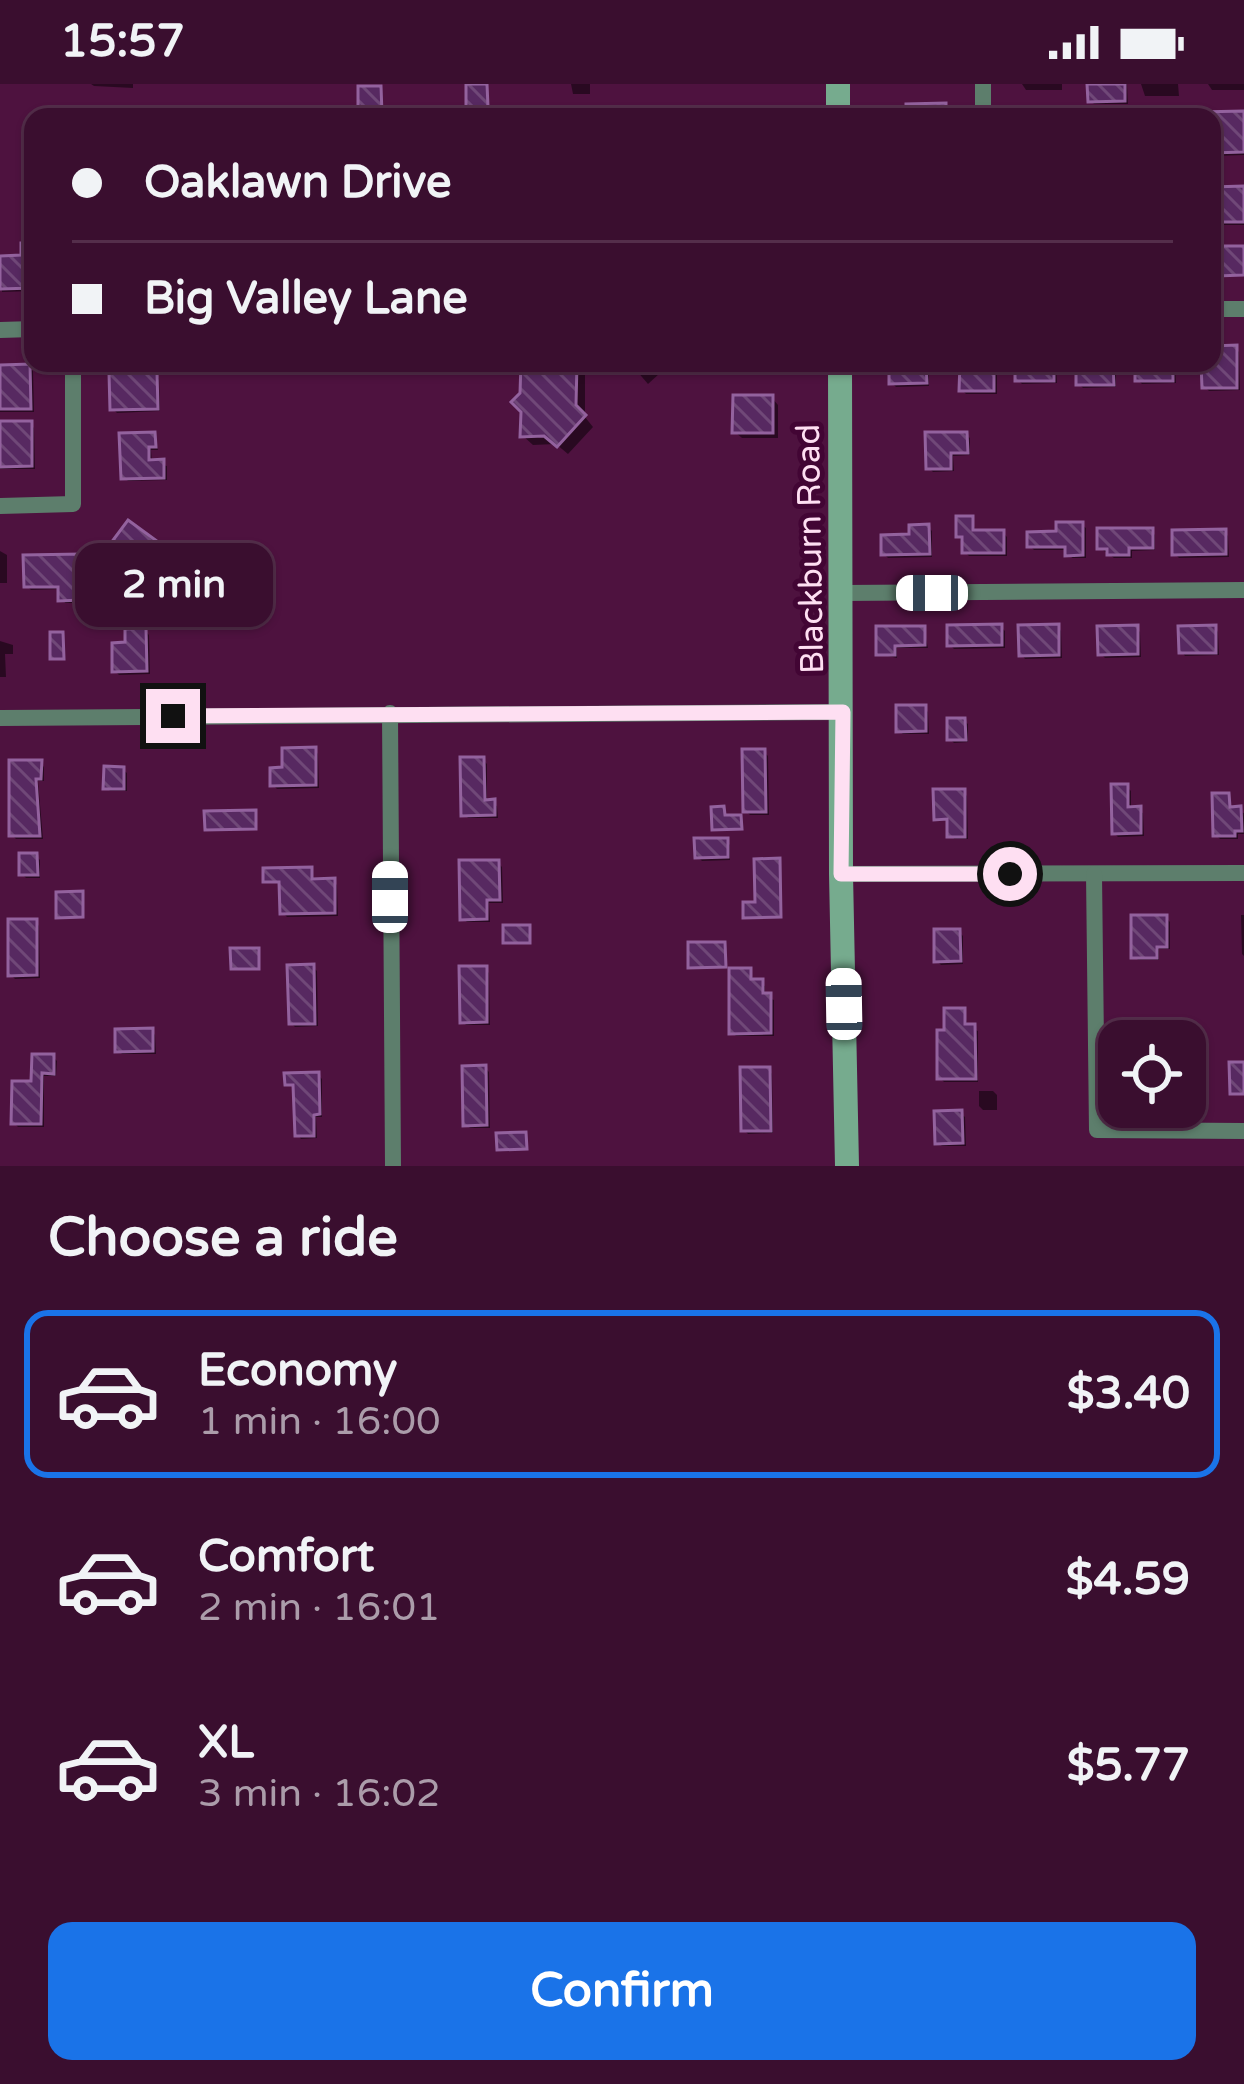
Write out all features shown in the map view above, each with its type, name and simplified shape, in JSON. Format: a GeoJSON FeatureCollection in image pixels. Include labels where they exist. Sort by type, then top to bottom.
{"type":"FeatureCollection","features":[{"type":"Feature","properties":{"kind":"main road","name":"Blackburn Road"},"geometry":{"type":"LineString","coordinates":[[840,372],[847,1166]]}},
{"type":"Feature","properties":{"kind":"street"},"geometry":{"type":"LineString","coordinates":[[0,506],[73,504],[73,372]]}},
{"type":"Feature","properties":{"kind":"street"},"geometry":{"type":"LineString","coordinates":[[843,593],[1244,590]]}},
{"type":"Feature","properties":{"kind":"street"},"geometry":{"type":"LineString","coordinates":[[0,718],[843,712]]}},
{"type":"Feature","properties":{"kind":"street"},"geometry":{"type":"LineString","coordinates":[[390,713],[393,1166]]}},
{"type":"Feature","properties":{"kind":"street"},"geometry":{"type":"LineString","coordinates":[[841,874],[1244,873]]}},
{"type":"Feature","properties":{"kind":"street"},"geometry":{"type":"LineString","coordinates":[[1094,874],[1097,1130],[1244,1131]]}},
{"type":"Feature","properties":{"kind":"building"},"geometry":{"type":"Polygon","coordinates":[[[466,84],[487,84],[488,107],[466,107],[466,84]]]}},
{"type":"Feature","properties":{"kind":"building"},"geometry":{"type":"Polygon","coordinates":[[[1087,84],[1125,84],[1125,101],[1088,102],[1087,84]]]}},
{"type":"Feature","properties":{"kind":"building"},"geometry":{"type":"Polygon","coordinates":[[[358,86],[381,86],[382,108],[358,108],[358,86]]]}},
{"type":"Feature","properties":{"kind":"building"},"geometry":{"type":"Polygon","coordinates":[[[946,103],[946,108],[906,108],[906,104],[946,103]]]}},
{"type":"Feature","properties":{"kind":"building"},"geometry":{"type":"Polygon","coordinates":[[[1244,111],[1244,152],[1221,153],[1221,112],[1244,111]]]}},
{"type":"Feature","properties":{"kind":"building"},"geometry":{"type":"Polygon","coordinates":[[[1244,186],[1244,222],[1221,222],[1221,187],[1244,186]]]}},
{"type":"Feature","properties":{"kind":"building"},"geometry":{"type":"Polygon","coordinates":[[[24,243],[24,288],[0,289],[0,256],[21,255],[24,243]]]}},
{"type":"Feature","properties":{"kind":"building"},"geometry":{"type":"Polygon","coordinates":[[[1221,246],[1244,246],[1244,275],[1221,276],[1221,246]]]}},
{"type":"Feature","properties":{"kind":"building"},"geometry":{"type":"Polygon","coordinates":[[[1237,345],[1237,388],[1202,388],[1201,372],[1221,372],[1221,346],[1237,345]]]}},
{"type":"Feature","properties":{"kind":"building"},"geometry":{"type":"Polygon","coordinates":[[[24,364],[24,372],[30,372],[31,409],[0,409],[0,365],[24,364]]]}},
{"type":"Feature","properties":{"kind":"building"},"geometry":{"type":"Polygon","coordinates":[[[157,372],[158,409],[110,410],[109,373],[157,372]]]}},
{"type":"Feature","properties":{"kind":"building"},"geometry":{"type":"Polygon","coordinates":[[[521,372],[577,372],[576,405],[586,415],[557,447],[544,436],[520,437],[521,412],[511,402],[520,393],[521,372]]]}},
{"type":"Feature","properties":{"kind":"building"},"geometry":{"type":"Polygon","coordinates":[[[889,372],[926,372],[927,383],[889,384],[889,372]]]}},
{"type":"Feature","properties":{"kind":"building"},"geometry":{"type":"Polygon","coordinates":[[[960,372],[994,372],[994,391],[959,391],[960,372]]]}},
{"type":"Feature","properties":{"kind":"building"},"geometry":{"type":"Polygon","coordinates":[[[1015,372],[1054,372],[1054,381],[1015,381],[1015,372]]]}},
{"type":"Feature","properties":{"kind":"building"},"geometry":{"type":"Polygon","coordinates":[[[1076,372],[1113,372],[1114,385],[1076,385],[1076,372]]]}},
{"type":"Feature","properties":{"kind":"building"},"geometry":{"type":"Polygon","coordinates":[[[1135,372],[1173,372],[1173,381],[1135,381],[1135,372]]]}},
{"type":"Feature","properties":{"kind":"building"},"geometry":{"type":"Polygon","coordinates":[[[733,395],[773,395],[773,433],[732,433],[733,395]]]}},
{"type":"Feature","properties":{"kind":"building"},"geometry":{"type":"Polygon","coordinates":[[[0,421],[32,421],[32,466],[0,467],[0,421]]]}},
{"type":"Feature","properties":{"kind":"building"},"geometry":{"type":"Polygon","coordinates":[[[155,432],[156,447],[149,447],[149,460],[164,459],[164,478],[121,479],[119,433],[155,432]]]}},
{"type":"Feature","properties":{"kind":"building"},"geometry":{"type":"Polygon","coordinates":[[[925,432],[967,432],[968,453],[951,453],[951,469],[926,469],[925,432]]]}},
{"type":"Feature","properties":{"kind":"building"},"geometry":{"type":"Polygon","coordinates":[[[956,516],[973,516],[973,530],[1004,530],[1004,553],[962,553],[956,516]]]}},
{"type":"Feature","properties":{"kind":"building"},"geometry":{"type":"Polygon","coordinates":[[[128,520],[161,544],[132,583],[99,559],[128,520]]]}},
{"type":"Feature","properties":{"kind":"building"},"geometry":{"type":"Polygon","coordinates":[[[1056,522],[1083,522],[1083,555],[1065,556],[1065,547],[1027,547],[1027,532],[1056,531],[1056,522]]]}},
{"type":"Feature","properties":{"kind":"building"},"geometry":{"type":"Polygon","coordinates":[[[929,524],[930,554],[881,555],[881,535],[909,534],[909,525],[929,524]]]}},
{"type":"Feature","properties":{"kind":"building"},"geometry":{"type":"Polygon","coordinates":[[[1097,528],[1153,528],[1153,548],[1129,548],[1129,555],[1107,555],[1107,549],[1097,549],[1097,528]]]}},
{"type":"Feature","properties":{"kind":"building"},"geometry":{"type":"Polygon","coordinates":[[[1226,529],[1226,554],[1172,555],[1172,530],[1226,529]]]}},
{"type":"Feature","properties":{"kind":"building"},"geometry":{"type":"Polygon","coordinates":[[[81,554],[82,600],[58,601],[58,587],[24,587],[23,555],[81,554]]]}},
{"type":"Feature","properties":{"kind":"building"},"geometry":{"type":"Polygon","coordinates":[[[1002,624],[1002,645],[947,646],[947,625],[1002,624]]]}},
{"type":"Feature","properties":{"kind":"building"},"geometry":{"type":"Polygon","coordinates":[[[1059,624],[1059,655],[1019,656],[1018,625],[1059,624]]]}},
{"type":"Feature","properties":{"kind":"building"},"geometry":{"type":"Polygon","coordinates":[[[1138,625],[1138,654],[1098,655],[1097,626],[1138,625]]]}},
{"type":"Feature","properties":{"kind":"building"},"geometry":{"type":"Polygon","coordinates":[[[1216,625],[1216,653],[1179,653],[1178,626],[1216,625]]]}},
{"type":"Feature","properties":{"kind":"building"},"geometry":{"type":"Polygon","coordinates":[[[876,626],[925,626],[925,645],[895,646],[895,655],[876,655],[876,626]]]}},
{"type":"Feature","properties":{"kind":"building"},"geometry":{"type":"Polygon","coordinates":[[[146,628],[147,671],[112,672],[112,643],[125,642],[125,629],[146,628]]]}},
{"type":"Feature","properties":{"kind":"building"},"geometry":{"type":"Polygon","coordinates":[[[50,632],[63,632],[64,659],[50,659],[50,632]]]}},
{"type":"Feature","properties":{"kind":"building"},"geometry":{"type":"Polygon","coordinates":[[[896,705],[926,705],[926,731],[896,732],[896,705]]]}},
{"type":"Feature","properties":{"kind":"building"},"geometry":{"type":"Polygon","coordinates":[[[947,718],[965,718],[966,740],[947,740],[947,718]]]}},
{"type":"Feature","properties":{"kind":"building"},"geometry":{"type":"Polygon","coordinates":[[[316,747],[316,785],[270,786],[270,768],[282,767],[282,748],[316,747]]]}},
{"type":"Feature","properties":{"kind":"building"},"geometry":{"type":"Polygon","coordinates":[[[742,749],[765,749],[766,812],[743,812],[742,749]]]}},
{"type":"Feature","properties":{"kind":"building"},"geometry":{"type":"Polygon","coordinates":[[[460,757],[484,757],[485,800],[495,799],[495,815],[461,816],[460,757]]]}},
{"type":"Feature","properties":{"kind":"building"},"geometry":{"type":"Polygon","coordinates":[[[9,760],[42,760],[41,779],[36,779],[40,836],[9,836],[9,760]]]}},
{"type":"Feature","properties":{"kind":"building"},"geometry":{"type":"Polygon","coordinates":[[[104,766],[124,767],[124,789],[103,789],[104,766]]]}},
{"type":"Feature","properties":{"kind":"building"},"geometry":{"type":"Polygon","coordinates":[[[1111,784],[1128,784],[1128,807],[1141,806],[1141,833],[1112,834],[1111,784]]]}},
{"type":"Feature","properties":{"kind":"building"},"geometry":{"type":"Polygon","coordinates":[[[933,789],[965,789],[965,837],[947,837],[947,819],[934,820],[933,789]]]}},
{"type":"Feature","properties":{"kind":"building"},"geometry":{"type":"Polygon","coordinates":[[[1212,793],[1229,793],[1230,807],[1241,806],[1242,831],[1235,831],[1235,836],[1213,836],[1212,793]]]}},
{"type":"Feature","properties":{"kind":"building"},"geometry":{"type":"Polygon","coordinates":[[[724,806],[725,815],[741,815],[742,829],[712,830],[711,807],[724,806]]]}},
{"type":"Feature","properties":{"kind":"building"},"geometry":{"type":"Polygon","coordinates":[[[256,810],[256,829],[205,830],[204,811],[256,810]]]}},
{"type":"Feature","properties":{"kind":"building"},"geometry":{"type":"Polygon","coordinates":[[[694,838],[728,838],[728,857],[695,858],[694,838]]]}},
{"type":"Feature","properties":{"kind":"building"},"geometry":{"type":"Polygon","coordinates":[[[19,853],[37,853],[38,875],[19,875],[19,853]]]}},
{"type":"Feature","properties":{"kind":"building"},"geometry":{"type":"Polygon","coordinates":[[[780,858],[781,917],[743,918],[743,902],[755,902],[754,859],[780,858]]]}},
{"type":"Feature","properties":{"kind":"building"},"geometry":{"type":"Polygon","coordinates":[[[459,860],[499,860],[500,900],[487,900],[487,919],[460,920],[459,860]]]}},
{"type":"Feature","properties":{"kind":"building"},"geometry":{"type":"Polygon","coordinates":[[[312,867],[312,879],[335,878],[335,913],[280,914],[279,882],[263,882],[263,868],[312,867]]]}},
{"type":"Feature","properties":{"kind":"building"},"geometry":{"type":"Polygon","coordinates":[[[83,891],[83,917],[56,918],[56,892],[83,891]]]}},
{"type":"Feature","properties":{"kind":"building"},"geometry":{"type":"Polygon","coordinates":[[[1131,915],[1167,915],[1167,947],[1157,947],[1157,958],[1131,958],[1131,915]]]}},
{"type":"Feature","properties":{"kind":"building"},"geometry":{"type":"Polygon","coordinates":[[[8,919],[37,919],[37,975],[8,976],[8,919]]]}},
{"type":"Feature","properties":{"kind":"building"},"geometry":{"type":"Polygon","coordinates":[[[503,925],[530,925],[530,943],[503,943],[503,925]]]}},
{"type":"Feature","properties":{"kind":"building"},"geometry":{"type":"Polygon","coordinates":[[[934,929],[960,929],[961,961],[934,962],[934,929]]]}},
{"type":"Feature","properties":{"kind":"building"},"geometry":{"type":"Polygon","coordinates":[[[688,942],[725,942],[726,967],[688,968],[688,942]]]}},
{"type":"Feature","properties":{"kind":"building"},"geometry":{"type":"Polygon","coordinates":[[[230,948],[259,948],[259,969],[231,969],[230,948]]]}},
{"type":"Feature","properties":{"kind":"building"},"geometry":{"type":"Polygon","coordinates":[[[314,964],[315,1024],[289,1024],[287,965],[314,964]]]}},
{"type":"Feature","properties":{"kind":"building"},"geometry":{"type":"Polygon","coordinates":[[[459,966],[487,966],[487,1022],[460,1023],[459,966]]]}},
{"type":"Feature","properties":{"kind":"building"},"geometry":{"type":"Polygon","coordinates":[[[729,968],[751,968],[751,979],[763,979],[763,993],[771,993],[771,1033],[729,1034],[729,968]]]}},
{"type":"Feature","properties":{"kind":"building"},"geometry":{"type":"Polygon","coordinates":[[[944,1008],[965,1008],[965,1024],[975,1024],[976,1079],[937,1079],[937,1030],[944,1030],[944,1008]]]}},
{"type":"Feature","properties":{"kind":"building"},"geometry":{"type":"Polygon","coordinates":[[[153,1028],[153,1051],[115,1052],[115,1029],[153,1028]]]}},
{"type":"Feature","properties":{"kind":"building"},"geometry":{"type":"Polygon","coordinates":[[[32,1054],[54,1054],[54,1074],[42,1073],[41,1124],[11,1124],[12,1081],[31,1081],[32,1054]]]}},
{"type":"Feature","properties":{"kind":"building"},"geometry":{"type":"Polygon","coordinates":[[[1229,1062],[1244,1062],[1244,1094],[1230,1094],[1229,1062]]]}},
{"type":"Feature","properties":{"kind":"building"},"geometry":{"type":"Polygon","coordinates":[[[486,1065],[487,1125],[463,1126],[462,1066],[486,1065]]]}},
{"type":"Feature","properties":{"kind":"building"},"geometry":{"type":"Polygon","coordinates":[[[740,1067],[770,1067],[771,1131],[741,1131],[740,1067]]]}},
{"type":"Feature","properties":{"kind":"building"},"geometry":{"type":"Polygon","coordinates":[[[319,1072],[320,1114],[314,1115],[314,1136],[295,1136],[293,1085],[285,1085],[284,1073],[319,1072]]]}},
{"type":"Feature","properties":{"kind":"building"},"geometry":{"type":"Polygon","coordinates":[[[962,1110],[963,1143],[935,1144],[934,1111],[962,1110]]]}},
{"type":"Feature","properties":{"kind":"building"},"geometry":{"type":"Polygon","coordinates":[[[526,1132],[527,1149],[497,1150],[496,1133],[526,1132]]]}},
{"type":"Feature","properties":{"kind":"route"},"geometry":{"type":"LineString","coordinates":[[173,716],[843,712],[841,874],[1010,874]]}}]}
